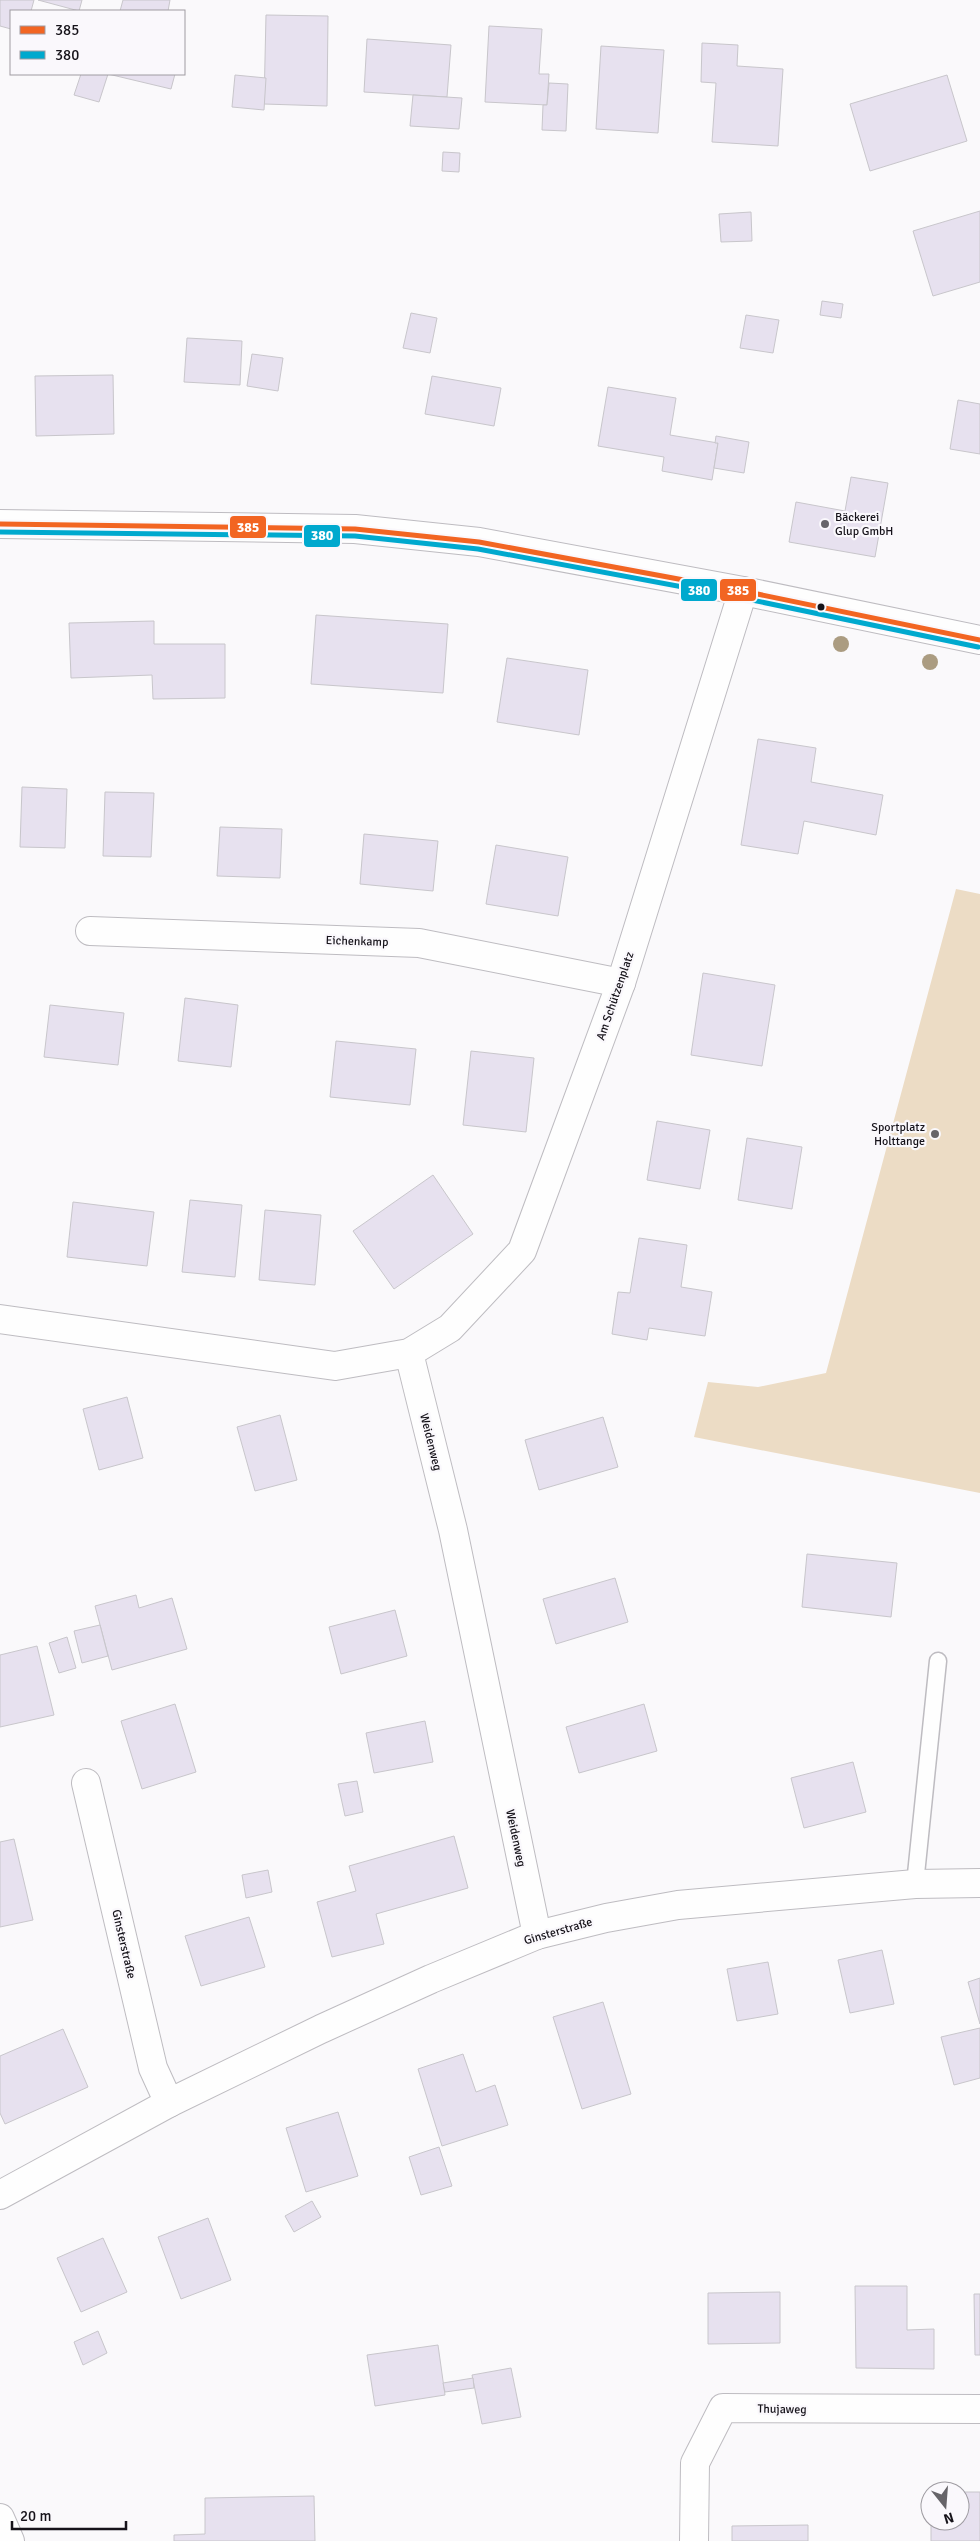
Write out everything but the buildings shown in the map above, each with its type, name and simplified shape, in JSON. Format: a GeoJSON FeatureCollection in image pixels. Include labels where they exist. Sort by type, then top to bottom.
{"type":"FeatureCollection","features":[{"type":"Feature","properties":{"kind":"street"},"geometry":{"type":"LineString","coordinates":[[0,524],[355,529],[479,542],[743,591],[980,640]]}},
{"type":"Feature","properties":{"kind":"street","name":"Am Schützenplatz"},"geometry":{"type":"LineString","coordinates":[[409,1353],[450,1328],[522,1251],[621,984],[743,591]]}},
{"type":"Feature","properties":{"kind":"street","name":"Eichenkamp"},"geometry":{"type":"LineString","coordinates":[[90,931],[419,943],[621,984]]}},
{"type":"Feature","properties":{"kind":"street"},"geometry":{"type":"LineString","coordinates":[[0,1319],[334,1366],[409,1353]]}},
{"type":"Feature","properties":{"kind":"street","name":"Weidenweg"},"geometry":{"type":"LineString","coordinates":[[409,1353],[453,1530],[537,1935]]}},
{"type":"Feature","properties":{"kind":"street","name":"Ginsterstraße"},"geometry":{"type":"LineString","coordinates":[[86,1784],[153,2068],[170,2103]]}},
{"type":"Feature","properties":{"kind":"street","name":"Ginsterstraße"},"geometry":{"type":"LineString","coordinates":[[0,2195],[170,2103],[321,2029],[431,1979],[537,1935],[606,1918],[678,1905],[914,1884],[980,1883]]}},
{"type":"Feature","properties":{"kind":"street","name":"Thujaweg"},"geometry":{"type":"LineString","coordinates":[[694,2541],[695,2463],[723,2408],[980,2409]]}},
{"type":"Feature","properties":{"kind":"street"},"geometry":{"type":"LineString","coordinates":[[0,2518],[10,2541]]}},
{"type":"Feature","properties":{"kind":"lane"},"geometry":{"type":"LineString","coordinates":[[914,1884],[938,1661]]}},
{"type":"Feature","properties":{"kind":"shaded area","name":"Sportplatz Holttange"},"geometry":{"type":"Polygon","coordinates":[[[956,889],[980,894],[980,1493],[694,1437],[708,1382],[758,1387],[826,1373],[956,889]]]}},
{"type":"Feature","properties":{"kind":"transit line","name":"385"},"geometry":{"type":"LineString","coordinates":[[0,524],[355,529],[479,542],[743,591],[980,640]]}},
{"type":"Feature","properties":{"kind":"transit line","name":"380"},"geometry":{"type":"LineString","coordinates":[[0,532],[355,536],[478,549],[742,598],[978,647]]}},
{"type":"Feature","properties":{"kind":"place","name":"Bäckerei Glup GmbH"},"geometry":{"type":"Point","coordinates":[825,524]}},
{"type":"Feature","properties":{"kind":"place","name":"Sportplatz Holttange"},"geometry":{"type":"Point","coordinates":[935,1134]}}]}
